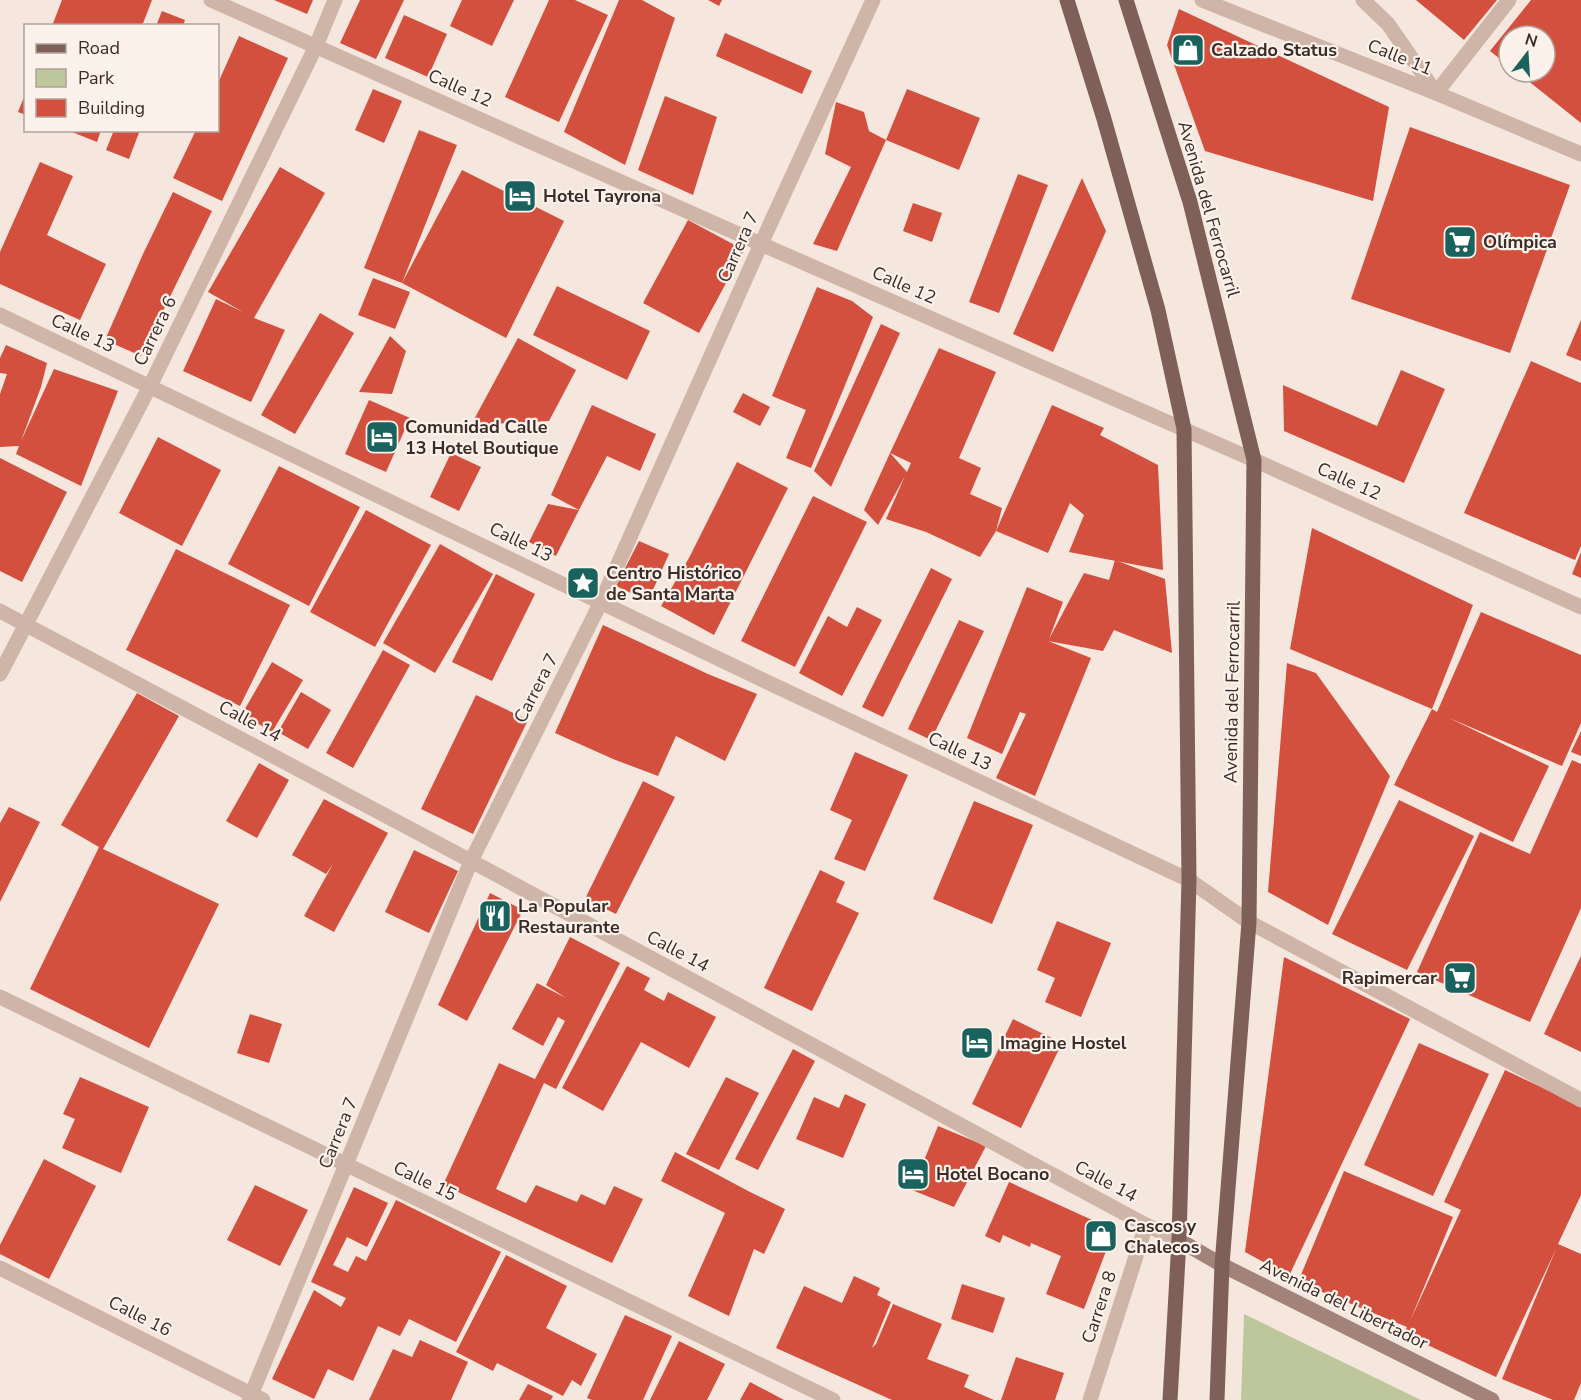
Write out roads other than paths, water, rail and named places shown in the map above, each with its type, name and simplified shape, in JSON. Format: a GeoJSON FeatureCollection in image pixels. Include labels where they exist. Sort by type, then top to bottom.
{"type":"FeatureCollection","features":[{"type":"Feature","properties":{"kind":"main road"},"geometry":{"type":"LineString","coordinates":[[1067,0],[1104,119],[1158,310],[1184,429],[1190,880],[1179,1240],[1170,1400]]}},
{"type":"Feature","properties":{"kind":"main road","name":"Avenida del Ferrocarril"},"geometry":{"type":"LineString","coordinates":[[1126,0],[1190,202],[1254,460],[1249,922],[1222,1265],[1217,1400]]}},
{"type":"Feature","properties":{"kind":"main road","name":"Avenida del Libertador"},"geometry":{"type":"LineString","coordinates":[[1179,1240],[1222,1265],[1492,1400]]}},
{"type":"Feature","properties":{"kind":"street","name":"Calle 12"},"geometry":{"type":"LineString","coordinates":[[211,0],[1254,460],[1581,607]]}},
{"type":"Feature","properties":{"kind":"street","name":"Carrera 6"},"geometry":{"type":"LineString","coordinates":[[0,674],[150,386],[316,46],[335,0]]}},
{"type":"Feature","properties":{"kind":"street","name":"Carrera 7"},"geometry":{"type":"LineString","coordinates":[[254,1398],[346,1164],[471,861],[600,602],[760,244],[873,0]]}},
{"type":"Feature","properties":{"kind":"street","name":"Calle 11"},"geometry":{"type":"LineString","coordinates":[[1204,0],[1581,154]]}},
{"type":"Feature","properties":{"kind":"street"},"geometry":{"type":"LineString","coordinates":[[1364,0],[1388,24],[1436,93],[1509,0]]}},
{"type":"Feature","properties":{"kind":"street","name":"Calle 13"},"geometry":{"type":"LineString","coordinates":[[0,315],[600,602],[1190,880],[1249,922],[1581,1101]]}},
{"type":"Feature","properties":{"kind":"street","name":"Calle 14"},"geometry":{"type":"LineString","coordinates":[[0,611],[471,861],[1146,1225],[1179,1240]]}},
{"type":"Feature","properties":{"kind":"street","name":"Calle 15"},"geometry":{"type":"LineString","coordinates":[[0,998],[833,1400]]}},
{"type":"Feature","properties":{"kind":"street","name":"Carrera 8"},"geometry":{"type":"LineString","coordinates":[[1090,1400],[1146,1225]]}},
{"type":"Feature","properties":{"kind":"street","name":"Calle 16"},"geometry":{"type":"LineString","coordinates":[[0,1268],[254,1398]]}},
{"type":"Feature","properties":{"kind":"place","name":"Calzado Status"},"geometry":{"type":"Point","coordinates":[1188,50]}},
{"type":"Feature","properties":{"kind":"place","name":"Hotel Tayrona"},"geometry":{"type":"Point","coordinates":[520,196]}},
{"type":"Feature","properties":{"kind":"place","name":"Olímpica"},"geometry":{"type":"Point","coordinates":[1460,242]}},
{"type":"Feature","properties":{"kind":"place","name":"Comunidad Calle 13 Hotel Boutique"},"geometry":{"type":"Point","coordinates":[382,437]}},
{"type":"Feature","properties":{"kind":"place","name":"Centro Histórico de Santa Marta"},"geometry":{"type":"Point","coordinates":[583,583]}},
{"type":"Feature","properties":{"kind":"place","name":"La Popular Restaurante"},"geometry":{"type":"Point","coordinates":[495,916]}},
{"type":"Feature","properties":{"kind":"place","name":"Rapimercar"},"geometry":{"type":"Point","coordinates":[1460,978]}},
{"type":"Feature","properties":{"kind":"place","name":"Imagine Hostel"},"geometry":{"type":"Point","coordinates":[977,1043]}},
{"type":"Feature","properties":{"kind":"place","name":"Hotel Bocano"},"geometry":{"type":"Point","coordinates":[913,1174]}},
{"type":"Feature","properties":{"kind":"place","name":"Cascos y Chalecos"},"geometry":{"type":"Point","coordinates":[1101,1236]}}]}
